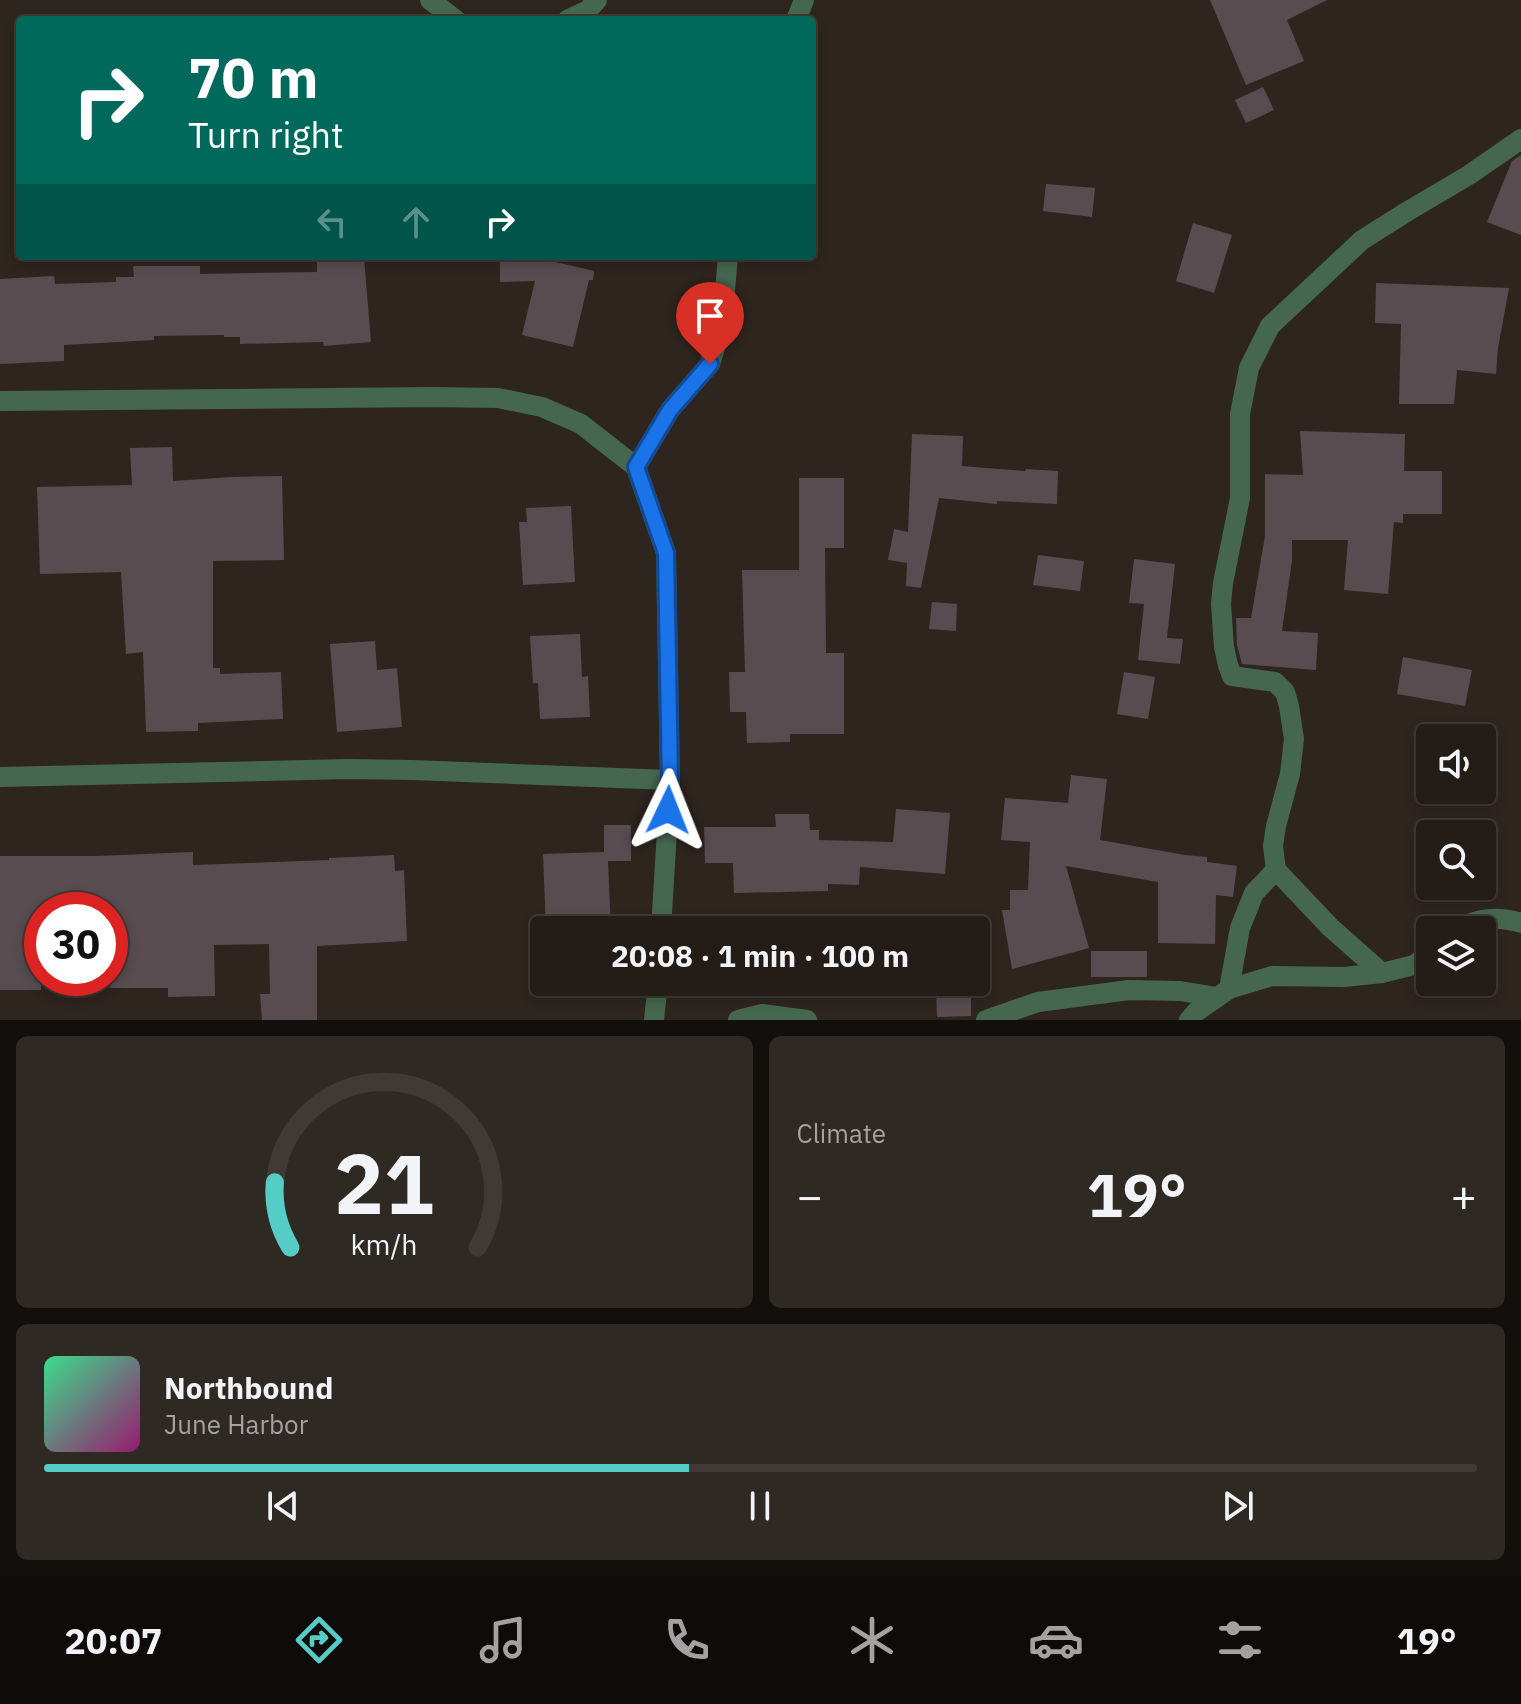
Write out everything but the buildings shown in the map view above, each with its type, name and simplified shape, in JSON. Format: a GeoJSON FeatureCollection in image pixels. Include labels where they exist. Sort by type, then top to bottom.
{"type":"FeatureCollection","features":[{"type":"Feature","properties":{"kind":"street"},"geometry":{"type":"LineString","coordinates":[[430,0],[451,16]]}},
{"type":"Feature","properties":{"kind":"street"},"geometry":{"type":"LineString","coordinates":[[575,16],[588,10],[597,0]]}},
{"type":"Feature","properties":{"kind":"street"},"geometry":{"type":"LineString","coordinates":[[1382,973],[1330,927],[1276,870],[1273,846],[1290,774],[1294,739],[1289,706],[1285,692],[1275,682],[1232,676],[1224,647],[1221,604],[1240,498],[1240,414],[1249,368],[1270,326],[1362,240],[1469,175],[1521,139]]}},
{"type":"Feature","properties":{"kind":"street"},"geometry":{"type":"LineString","coordinates":[[636,467],[670,410],[710,364],[722,325],[728,260]]}},
{"type":"Feature","properties":{"kind":"street"},"geometry":{"type":"LineString","coordinates":[[0,401],[498,398],[542,407],[581,424],[636,467],[666,553],[670,780],[662,916]]}},
{"type":"Feature","properties":{"kind":"street"},"geometry":{"type":"LineString","coordinates":[[0,777],[349,769],[670,780]]}},
{"type":"Feature","properties":{"kind":"street"},"geometry":{"type":"LineString","coordinates":[[1223,993],[1240,928],[1254,893],[1276,870]]}},
{"type":"Feature","properties":{"kind":"street"},"geometry":{"type":"LineString","coordinates":[[1496,919],[1521,923]]}},
{"type":"Feature","properties":{"kind":"street"},"geometry":{"type":"LineString","coordinates":[[1194,1017],[1223,993],[1272,976],[1344,977],[1382,973],[1416,964]]}},
{"type":"Feature","properties":{"kind":"street"},"geometry":{"type":"LineString","coordinates":[[986,1020],[1038,1002],[1129,990],[1223,993]]}},
{"type":"Feature","properties":{"kind":"street"},"geometry":{"type":"LineString","coordinates":[[654,1020],[657,996]]}},
{"type":"Feature","properties":{"kind":"street"},"geometry":{"type":"LineString","coordinates":[[738,1020],[762,1014],[807,1020]]}},
{"type":"Feature","properties":{"kind":"route"},"geometry":{"type":"LineString","coordinates":[[668,810],[666,553],[636,467],[670,410],[710,364]]}}]}
